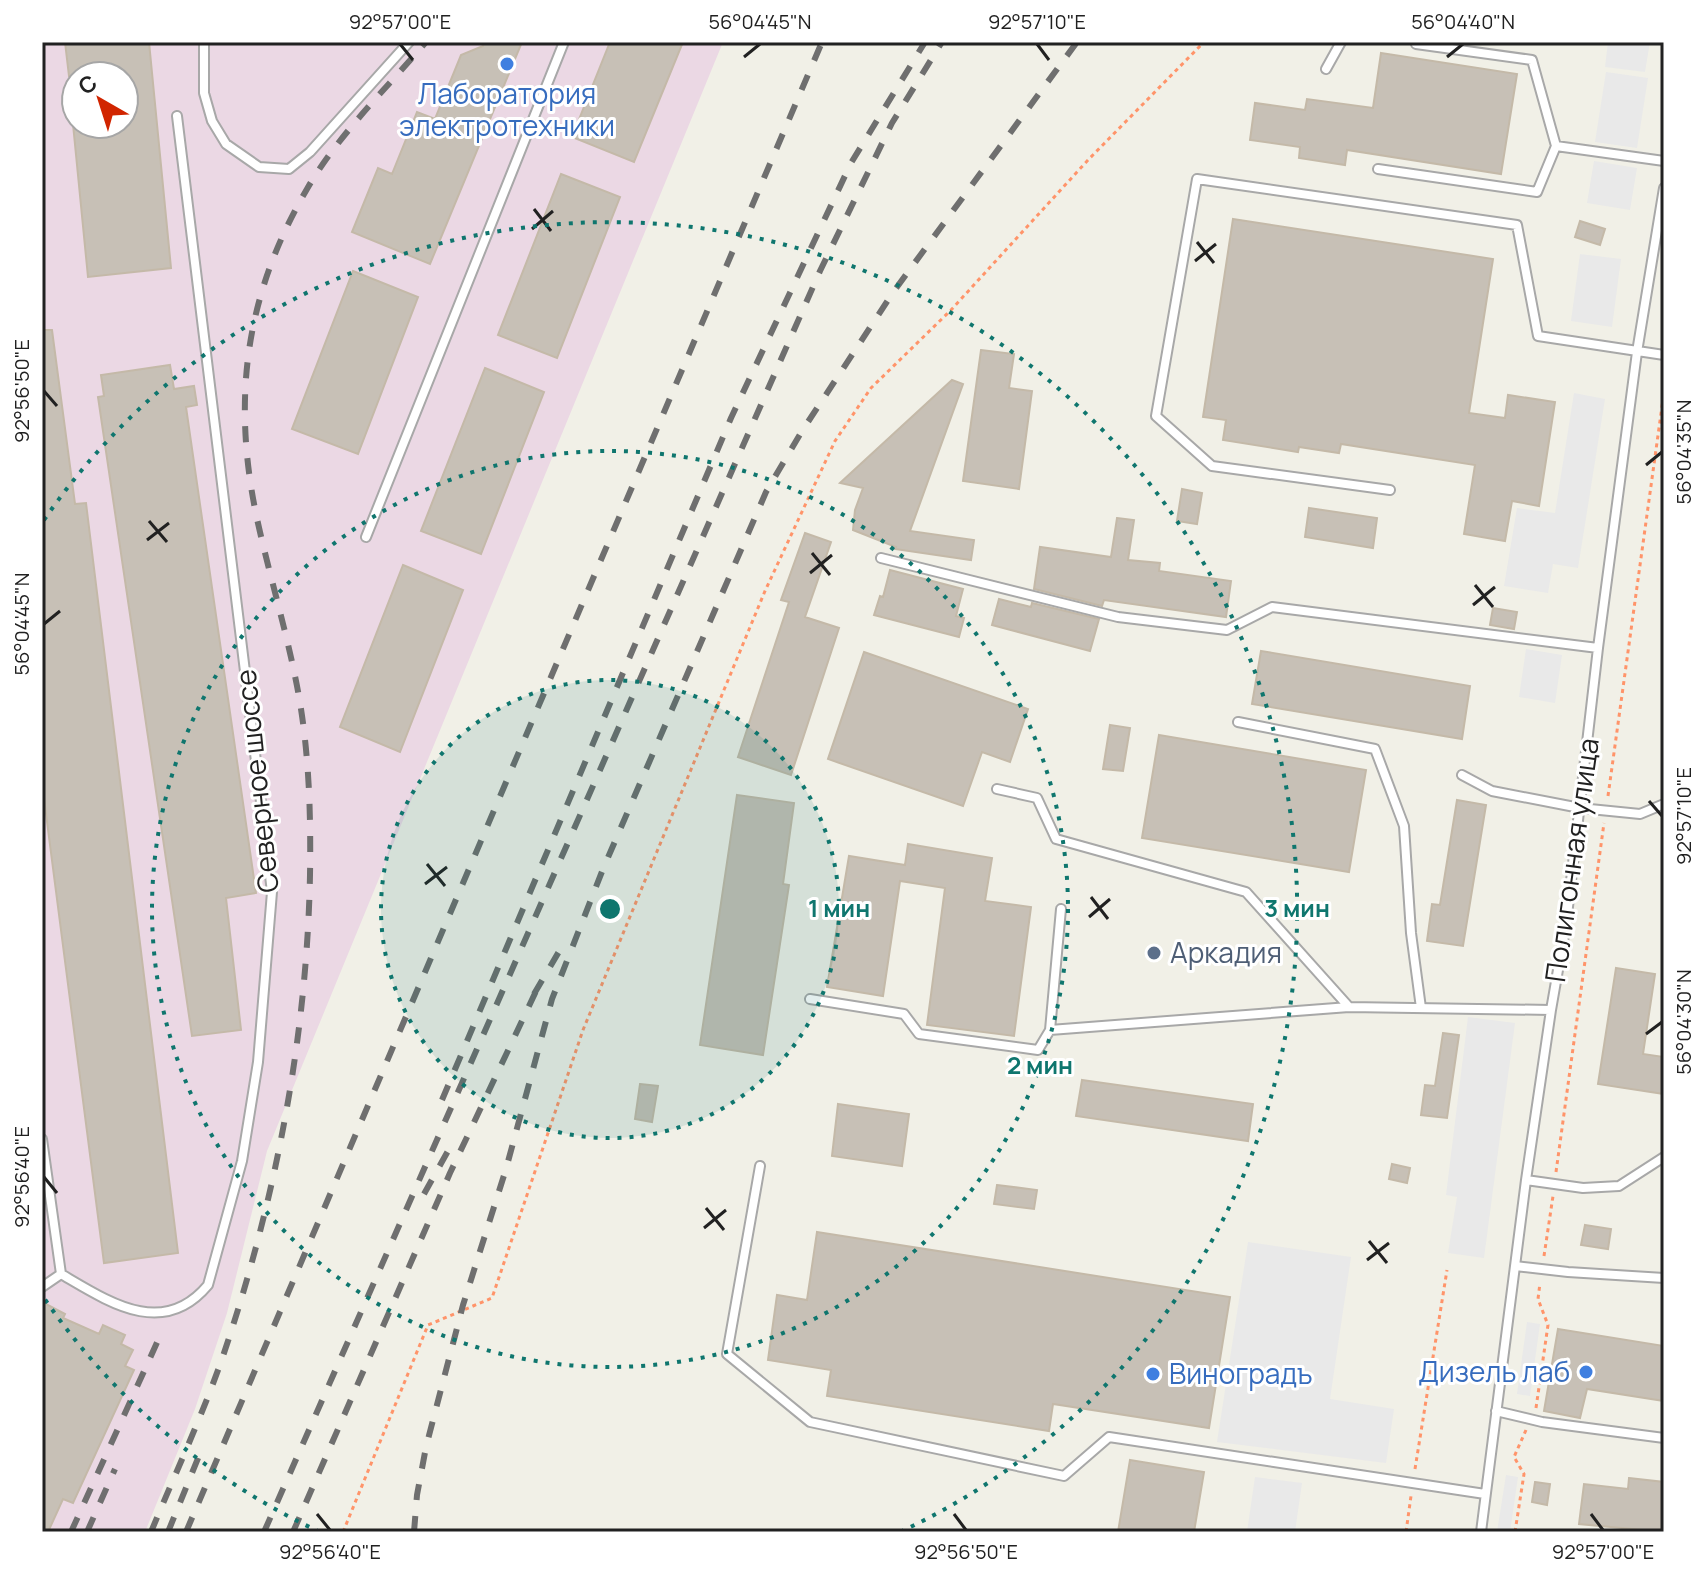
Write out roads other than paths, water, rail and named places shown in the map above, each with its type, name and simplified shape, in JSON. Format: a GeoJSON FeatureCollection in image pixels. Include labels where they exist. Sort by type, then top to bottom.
{"type":"FeatureCollection","features":[{"type":"Feature","properties":{"kind":"lane"},"geometry":{"type":"LineString","coordinates":[[204,42],[204,93],[212,121],[226,144],[259,167],[289,169],[310,152],[409,42]]}},
{"type":"Feature","properties":{"kind":"lane"},"geometry":{"type":"LineString","coordinates":[[366,537],[564,42]]}},
{"type":"Feature","properties":{"kind":"lane"},"geometry":{"type":"LineString","coordinates":[[1326,69],[1341,42]]}},
{"type":"Feature","properties":{"kind":"lane"},"geometry":{"type":"LineString","coordinates":[[1378,169],[1537,192],[1556,146],[1532,60],[1416,44]]}},
{"type":"Feature","properties":{"kind":"lane","name":"Северное шоссе"},"geometry":{"type":"LineString","coordinates":[[61,1274],[111,1303],[148,1315],[195,1301],[208,1285],[242,1161],[258,1062],[272,892],[177,116]]}},
{"type":"Feature","properties":{"kind":"lane"},"geometry":{"type":"LineString","coordinates":[[1556,146],[1664,161]]}},
{"type":"Feature","properties":{"kind":"lane"},"geometry":{"type":"LineString","coordinates":[[1390,490],[1212,466],[1156,416],[1197,179],[1517,225],[1538,336],[1664,355]]}},
{"type":"Feature","properties":{"kind":"lane","name":"Полигонная улица"},"geometry":{"type":"LineString","coordinates":[[1481,1532],[1526,1180],[1566,924],[1637,352],[1664,188]]}},
{"type":"Feature","properties":{"kind":"lane"},"geometry":{"type":"LineString","coordinates":[[881,558],[1133,619],[1227,630],[1272,607],[1598,648]]}},
{"type":"Feature","properties":{"kind":"lane"},"geometry":{"type":"LineString","coordinates":[[1238,722],[1375,749],[1404,826],[1411,933],[1421,1008]]}},
{"type":"Feature","properties":{"kind":"lane"},"geometry":{"type":"LineString","coordinates":[[1462,775],[1492,791],[1580,808],[1640,814],[1664,804]]}},
{"type":"Feature","properties":{"kind":"lane"},"geometry":{"type":"LineString","coordinates":[[997,789],[1037,798],[1056,839],[1246,892],[1349,1007]]}},
{"type":"Feature","properties":{"kind":"lane"},"geometry":{"type":"LineString","coordinates":[[810,999],[904,1014],[919,1034],[1038,1050],[1050,1030],[1061,909]]}},
{"type":"Feature","properties":{"kind":"lane"},"geometry":{"type":"LineString","coordinates":[[1050,1030],[1349,1007],[1551,1010]]}},
{"type":"Feature","properties":{"kind":"lane"},"geometry":{"type":"LineString","coordinates":[[42,1139],[61,1274],[42,1287]]}},
{"type":"Feature","properties":{"kind":"lane"},"geometry":{"type":"LineString","coordinates":[[1526,1180],[1583,1188],[1619,1186],[1664,1157]]}},
{"type":"Feature","properties":{"kind":"lane"},"geometry":{"type":"LineString","coordinates":[[760,1166],[727,1354],[810,1422],[1064,1476],[1109,1437],[1485,1494]]}},
{"type":"Feature","properties":{"kind":"lane"},"geometry":{"type":"LineString","coordinates":[[1515,1266],[1664,1278]]}},
{"type":"Feature","properties":{"kind":"lane"},"geometry":{"type":"LineString","coordinates":[[1496,1411],[1531,1420],[1664,1438]]}},
{"type":"Feature","properties":{"kind":"railway"},"geometry":{"type":"LineString","coordinates":[[151,1532],[211,1389],[261,1228],[296,1053],[308,934],[310,828],[304,733],[289,647],[251,486],[245,399],[248,356],[268,272],[307,189],[348,131],[426,42]]}},
{"type":"Feature","properties":{"kind":"railway"},"geometry":{"type":"LineString","coordinates":[[186,1532],[822,42]]}},
{"type":"Feature","properties":{"kind":"railway"},"geometry":{"type":"LineString","coordinates":[[442,1100],[731,418],[851,163],[925,42]]}},
{"type":"Feature","properties":{"kind":"railway"},"geometry":{"type":"LineString","coordinates":[[264,1532],[820,271],[892,123],[942,42]]}},
{"type":"Feature","properties":{"kind":"railway"},"geometry":{"type":"LineString","coordinates":[[414,1532],[426,1447],[463,1305],[506,1169],[552,999],[603,869],[766,492],[802,431],[894,291],[1077,42]]}},
{"type":"Feature","properties":{"kind":"railway"},"geometry":{"type":"LineString","coordinates":[[534,994],[564,943]]}},
{"type":"Feature","properties":{"kind":"railway"},"geometry":{"type":"LineString","coordinates":[[293,1532],[450,1173],[538,987]]}},
{"type":"Feature","properties":{"kind":"railway"},"geometry":{"type":"LineString","coordinates":[[424,1194],[453,1142]]}},
{"type":"Feature","properties":{"kind":"railway"},"geometry":{"type":"LineString","coordinates":[[71,1532],[160,1336]]}},
{"type":"Feature","properties":{"kind":"railway"},"geometry":{"type":"LineString","coordinates":[[168,1532],[203,1446]]}},
{"type":"Feature","properties":{"kind":"railway"},"geometry":{"type":"LineString","coordinates":[[87,1532],[115,1469]]}},
{"type":"Feature","properties":{"kind":"place","name":"Лаборатория электротехники"},"geometry":{"type":"Point","coordinates":[507,64]}},
{"type":"Feature","properties":{"kind":"place","name":"Аркадия"},"geometry":{"type":"Point","coordinates":[1154,953]}},
{"type":"Feature","properties":{"kind":"place","name":"Дизель лаб"},"geometry":{"type":"Point","coordinates":[1586,1372]}},
{"type":"Feature","properties":{"kind":"place","name":"Виноградъ"},"geometry":{"type":"Point","coordinates":[1153,1374]}}]}
